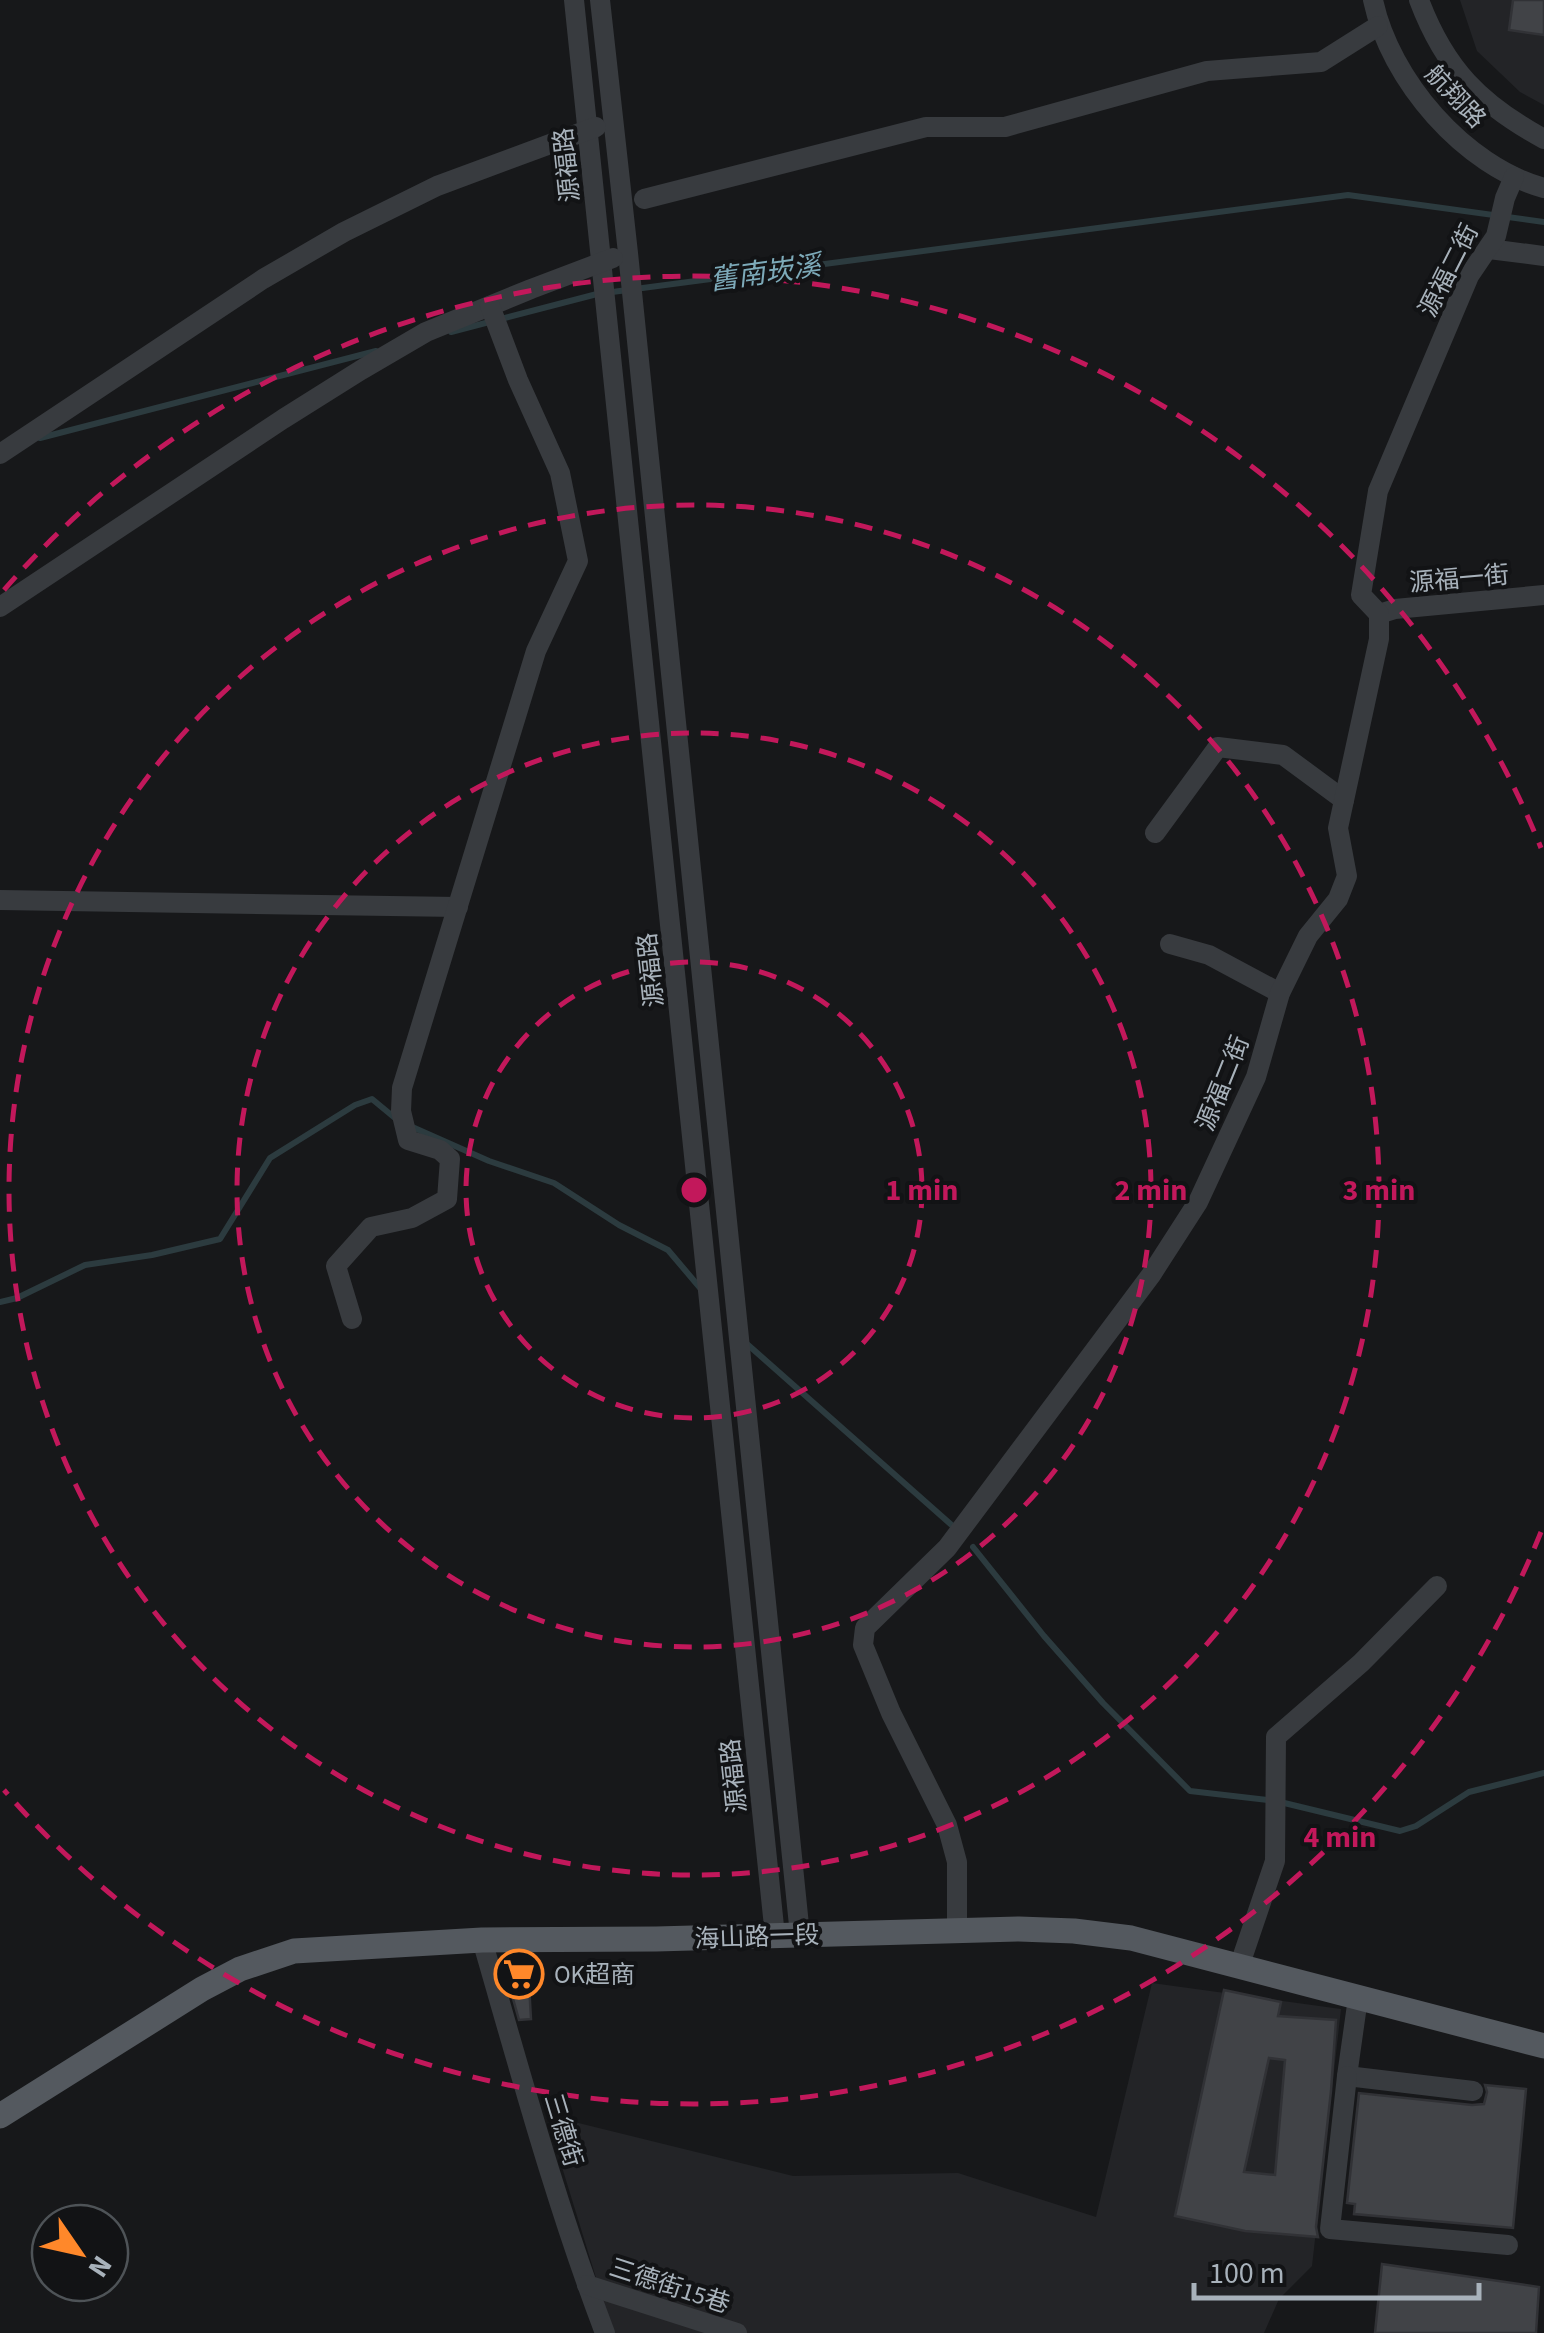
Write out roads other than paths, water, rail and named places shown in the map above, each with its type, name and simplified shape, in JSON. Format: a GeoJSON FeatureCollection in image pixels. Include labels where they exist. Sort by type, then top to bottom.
{"type":"FeatureCollection","features":[{"type":"Feature","properties":{"kind":"main road","name":"海山路一段"},"geometry":{"type":"LineString","coordinates":[[0,2116],[240,1968],[294,1951],[482,1940],[1074,1930],[1132,1938],[1544,2046]]}},
{"type":"Feature","properties":{"kind":"street","name":"源福路"},"geometry":{"type":"LineString","coordinates":[[574,0],[787,1935]]}},
{"type":"Feature","properties":{"kind":"street","name":"源福路"},"geometry":{"type":"LineString","coordinates":[[600,0],[628,253],[787,1935]]}},
{"type":"Feature","properties":{"kind":"street","name":"航翔路"},"geometry":{"type":"LineString","coordinates":[[1373,0],[1378,26],[1402,74],[1436,116],[1458,140],[1494,167],[1544,188]]}},
{"type":"Feature","properties":{"kind":"street","name":"航翔路"},"geometry":{"type":"LineString","coordinates":[[1419,0],[1444,52],[1468,86],[1508,120],[1544,139]]}},
{"type":"Feature","properties":{"kind":"street"},"geometry":{"type":"LineString","coordinates":[[644,199],[926,126],[1006,127],[1207,71],[1321,62],[1378,26]]}},
{"type":"Feature","properties":{"kind":"street"},"geometry":{"type":"LineString","coordinates":[[0,454],[263,279],[344,232],[437,186],[587,129],[612,124]]}},
{"type":"Feature","properties":{"kind":"street","name":"源福二街"},"geometry":{"type":"LineString","coordinates":[[956,1931],[957,1862],[947,1826],[891,1714],[863,1645],[865,1628],[947,1548],[1151,1275],[1198,1202],[1256,1077],[1280,993],[1308,936],[1338,899],[1346,876],[1338,828],[1379,640],[1379,614],[1362,595],[1378,491],[1468,276],[1496,236],[1514,177]]}},
{"type":"Feature","properties":{"kind":"street"},"geometry":{"type":"LineString","coordinates":[[1489,249],[1544,256]]}},
{"type":"Feature","properties":{"kind":"street"},"geometry":{"type":"LineString","coordinates":[[0,607],[361,370],[426,332],[628,253]]}},
{"type":"Feature","properties":{"kind":"street"},"geometry":{"type":"LineString","coordinates":[[352,1318],[336,1266],[372,1227],[412,1218],[447,1199],[450,1159],[440,1150],[408,1140],[401,1111],[402,1088],[536,651],[578,561],[560,472],[518,380],[491,307]]}},
{"type":"Feature","properties":{"kind":"street","name":"源福一街"},"geometry":{"type":"LineString","coordinates":[[1379,614],[1395,609],[1544,595]]}},
{"type":"Feature","properties":{"kind":"street"},"geometry":{"type":"LineString","coordinates":[[1155,832],[1218,747],[1283,755],[1344,800]]}},
{"type":"Feature","properties":{"kind":"street"},"geometry":{"type":"LineString","coordinates":[[0,900],[458,906]]}},
{"type":"Feature","properties":{"kind":"street"},"geometry":{"type":"LineString","coordinates":[[1170,944],[1209,955],[1280,993]]}},
{"type":"Feature","properties":{"kind":"street"},"geometry":{"type":"LineString","coordinates":[[1239,1966],[1275,1861],[1276,1736],[1360,1663],[1437,1586]]}},
{"type":"Feature","properties":{"kind":"street","name":"三德街"},"geometry":{"type":"LineString","coordinates":[[482,1940],[528,2100],[605,2333]]}},
{"type":"Feature","properties":{"kind":"street"},"geometry":{"type":"LineString","coordinates":[[1358,1998],[1330,2229],[1508,2245]]}},
{"type":"Feature","properties":{"kind":"street"},"geometry":{"type":"LineString","coordinates":[[1347,2076],[1472,2091]]}},
{"type":"Feature","properties":{"kind":"street","name":"三德街15巷"},"geometry":{"type":"LineString","coordinates":[[587,2285],[738,2333]]}},
{"type":"Feature","properties":{"kind":"waterway","name":"舊南崁溪"},"geometry":{"type":"LineString","coordinates":[[451,332],[597,294],[1348,195],[1544,222]]}},
{"type":"Feature","properties":{"kind":"waterway","name":"舊南崁溪"},"geometry":{"type":"LineString","coordinates":[[40,438],[376,351]]}},
{"type":"Feature","properties":{"kind":"waterway"},"geometry":{"type":"LineString","coordinates":[[0,1302],[17,1298],[85,1265],[220,1239],[270,1158],[355,1105],[372,1099],[395,1118]]}},
{"type":"Feature","properties":{"kind":"waterway"},"geometry":{"type":"LineString","coordinates":[[410,1126],[489,1161],[554,1183],[619,1225],[668,1250],[701,1289]]}},
{"type":"Feature","properties":{"kind":"waterway"},"geometry":{"type":"LineString","coordinates":[[747,1344],[955,1528]]}},
{"type":"Feature","properties":{"kind":"waterway"},"geometry":{"type":"LineString","coordinates":[[973,1547],[1103,1703],[1190,1791],[1276,1801],[1400,1831],[1416,1826],[1469,1792],[1544,1773]]}},
{"type":"Feature","properties":{"kind":"place","name":"OK超商"},"geometry":{"type":"Point","coordinates":[519,1974]}}]}
